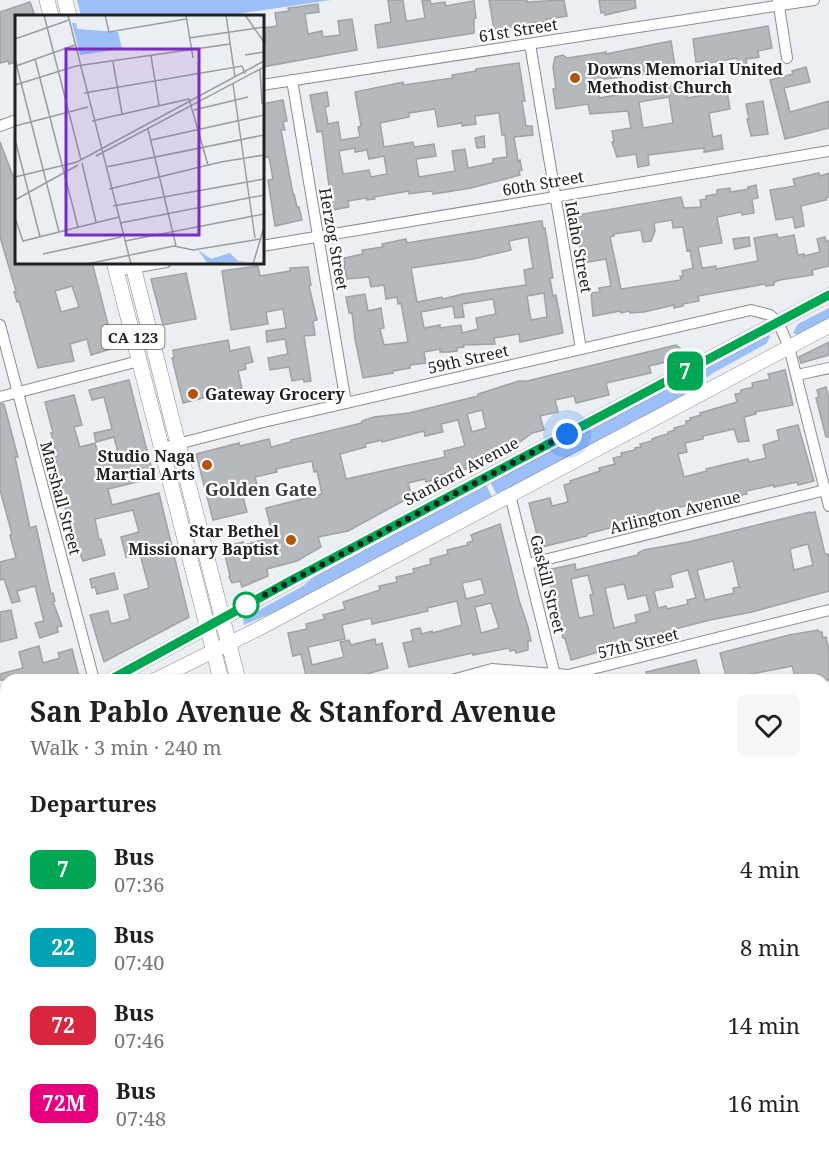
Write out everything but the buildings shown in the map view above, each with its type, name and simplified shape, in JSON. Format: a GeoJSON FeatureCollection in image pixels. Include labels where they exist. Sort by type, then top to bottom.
{"type":"FeatureCollection","features":[{"type":"Feature","properties":{"kind":"main road"},"geometry":{"type":"LineString","coordinates":[[47,0],[51,15]]}},
{"type":"Feature","properties":{"kind":"main road"},"geometry":{"type":"LineString","coordinates":[[65,0],[69,15]]}},
{"type":"Feature","properties":{"kind":"main road","name":"CA 123"},"geometry":{"type":"LineString","coordinates":[[132,265],[237,674]]}},
{"type":"Feature","properties":{"kind":"main road","name":"CA 123"},"geometry":{"type":"LineString","coordinates":[[115,267],[219,674]]}},
{"type":"Feature","properties":{"kind":"main road","name":"Stanford Avenue"},"geometry":{"type":"LineString","coordinates":[[121,674],[829,295]]}},
{"type":"Feature","properties":{"kind":"main road"},"geometry":{"type":"LineString","coordinates":[[167,674],[829,326]]}},
{"type":"Feature","properties":{"kind":"street","name":"61st Street"},"geometry":{"type":"LineString","coordinates":[[264,85],[779,3],[814,0]]}},
{"type":"Feature","properties":{"kind":"street"},"geometry":{"type":"LineString","coordinates":[[779,3],[787,57]]}},
{"type":"Feature","properties":{"kind":"street","name":"Idaho Street"},"geometry":{"type":"LineString","coordinates":[[530,44],[581,349]]}},
{"type":"Feature","properties":{"kind":"street","name":"Herzog Street"},"geometry":{"type":"LineString","coordinates":[[292,80],[346,403]]}},
{"type":"Feature","properties":{"kind":"street"},"geometry":{"type":"LineString","coordinates":[[0,126],[15,120]]}},
{"type":"Feature","properties":{"kind":"street","name":"60th Street"},"geometry":{"type":"LineString","coordinates":[[264,246],[829,151]]}},
{"type":"Feature","properties":{"kind":"street"},"geometry":{"type":"LineString","coordinates":[[115,267],[132,265]]}},
{"type":"Feature","properties":{"kind":"street","name":"59th Street"},"geometry":{"type":"LineString","coordinates":[[162,448],[746,310],[764,312],[778,322]]}},
{"type":"Feature","properties":{"kind":"street"},"geometry":{"type":"LineString","coordinates":[[778,322],[789,347],[797,375],[827,489],[829,506]]}},
{"type":"Feature","properties":{"kind":"street","name":"Marshall Street"},"geometry":{"type":"LineString","coordinates":[[0,325],[16,393],[92,674]]}},
{"type":"Feature","properties":{"kind":"street"},"geometry":{"type":"LineString","coordinates":[[0,397],[139,361]]}},
{"type":"Feature","properties":{"kind":"street"},"geometry":{"type":"LineString","coordinates":[[797,375],[829,368]]}},
{"type":"Feature","properties":{"kind":"street","name":"Arlington Avenue"},"geometry":{"type":"LineString","coordinates":[[528,564],[827,489]]}},
{"type":"Feature","properties":{"kind":"street","name":"Gaskill Street"},"geometry":{"type":"LineString","coordinates":[[510,495],[555,674]]}},
{"type":"Feature","properties":{"kind":"street","name":"57th Street"},"geometry":{"type":"LineString","coordinates":[[572,674],[829,610]]}},
{"type":"Feature","properties":{"kind":"street","name":"57th Street"},"geometry":{"type":"LineString","coordinates":[[474,674],[492,669],[532,674]]}},
{"type":"Feature","properties":{"kind":"shaded area"},"geometry":{"type":"Polygon","coordinates":[[[77,0],[331,0],[230,15],[81,15],[77,0]]]}},
{"type":"Feature","properties":{"kind":"shaded area"},"geometry":{"type":"Polygon","coordinates":[[[829,308],[829,318],[798,335],[793,333],[798,324],[829,308]]]}},
{"type":"Feature","properties":{"kind":"shaded area"},"geometry":{"type":"Polygon","coordinates":[[[768,334],[770,337],[766,344],[713,373],[681,397],[497,495],[489,480],[768,334]]]}},
{"type":"Feature","properties":{"kind":"shaded area"},"geometry":{"type":"Polygon","coordinates":[[[485,482],[492,497],[283,608],[244,625],[243,619],[303,586],[321,571],[485,482]]]}},
{"type":"Feature","properties":{"kind":"bus line","name":"7"},"geometry":{"type":"LineString","coordinates":[[121,674],[292,580],[829,295]]}},
{"type":"Feature","properties":{"kind":"place","name":"Downs Memorial United Methodist Church"},"geometry":{"type":"Point","coordinates":[575,78]}},
{"type":"Feature","properties":{"kind":"place","name":"Gateway Grocery"},"geometry":{"type":"Point","coordinates":[193,394]}},
{"type":"Feature","properties":{"kind":"place","name":"Studio Naga Martial Arts"},"geometry":{"type":"Point","coordinates":[207,465]}},
{"type":"Feature","properties":{"kind":"place","name":"Star Bethel Missionary Baptist"},"geometry":{"type":"Point","coordinates":[291,540]}},
{"type":"Feature","properties":{"kind":"district","name":"Golden Gate"},"geometry":{"type":"Point","coordinates":[261,489]}},
{"type":"Feature","properties":{"kind":"route"},"geometry":{"type":"LineString","coordinates":[[246,605],[567,434]]}}]}
